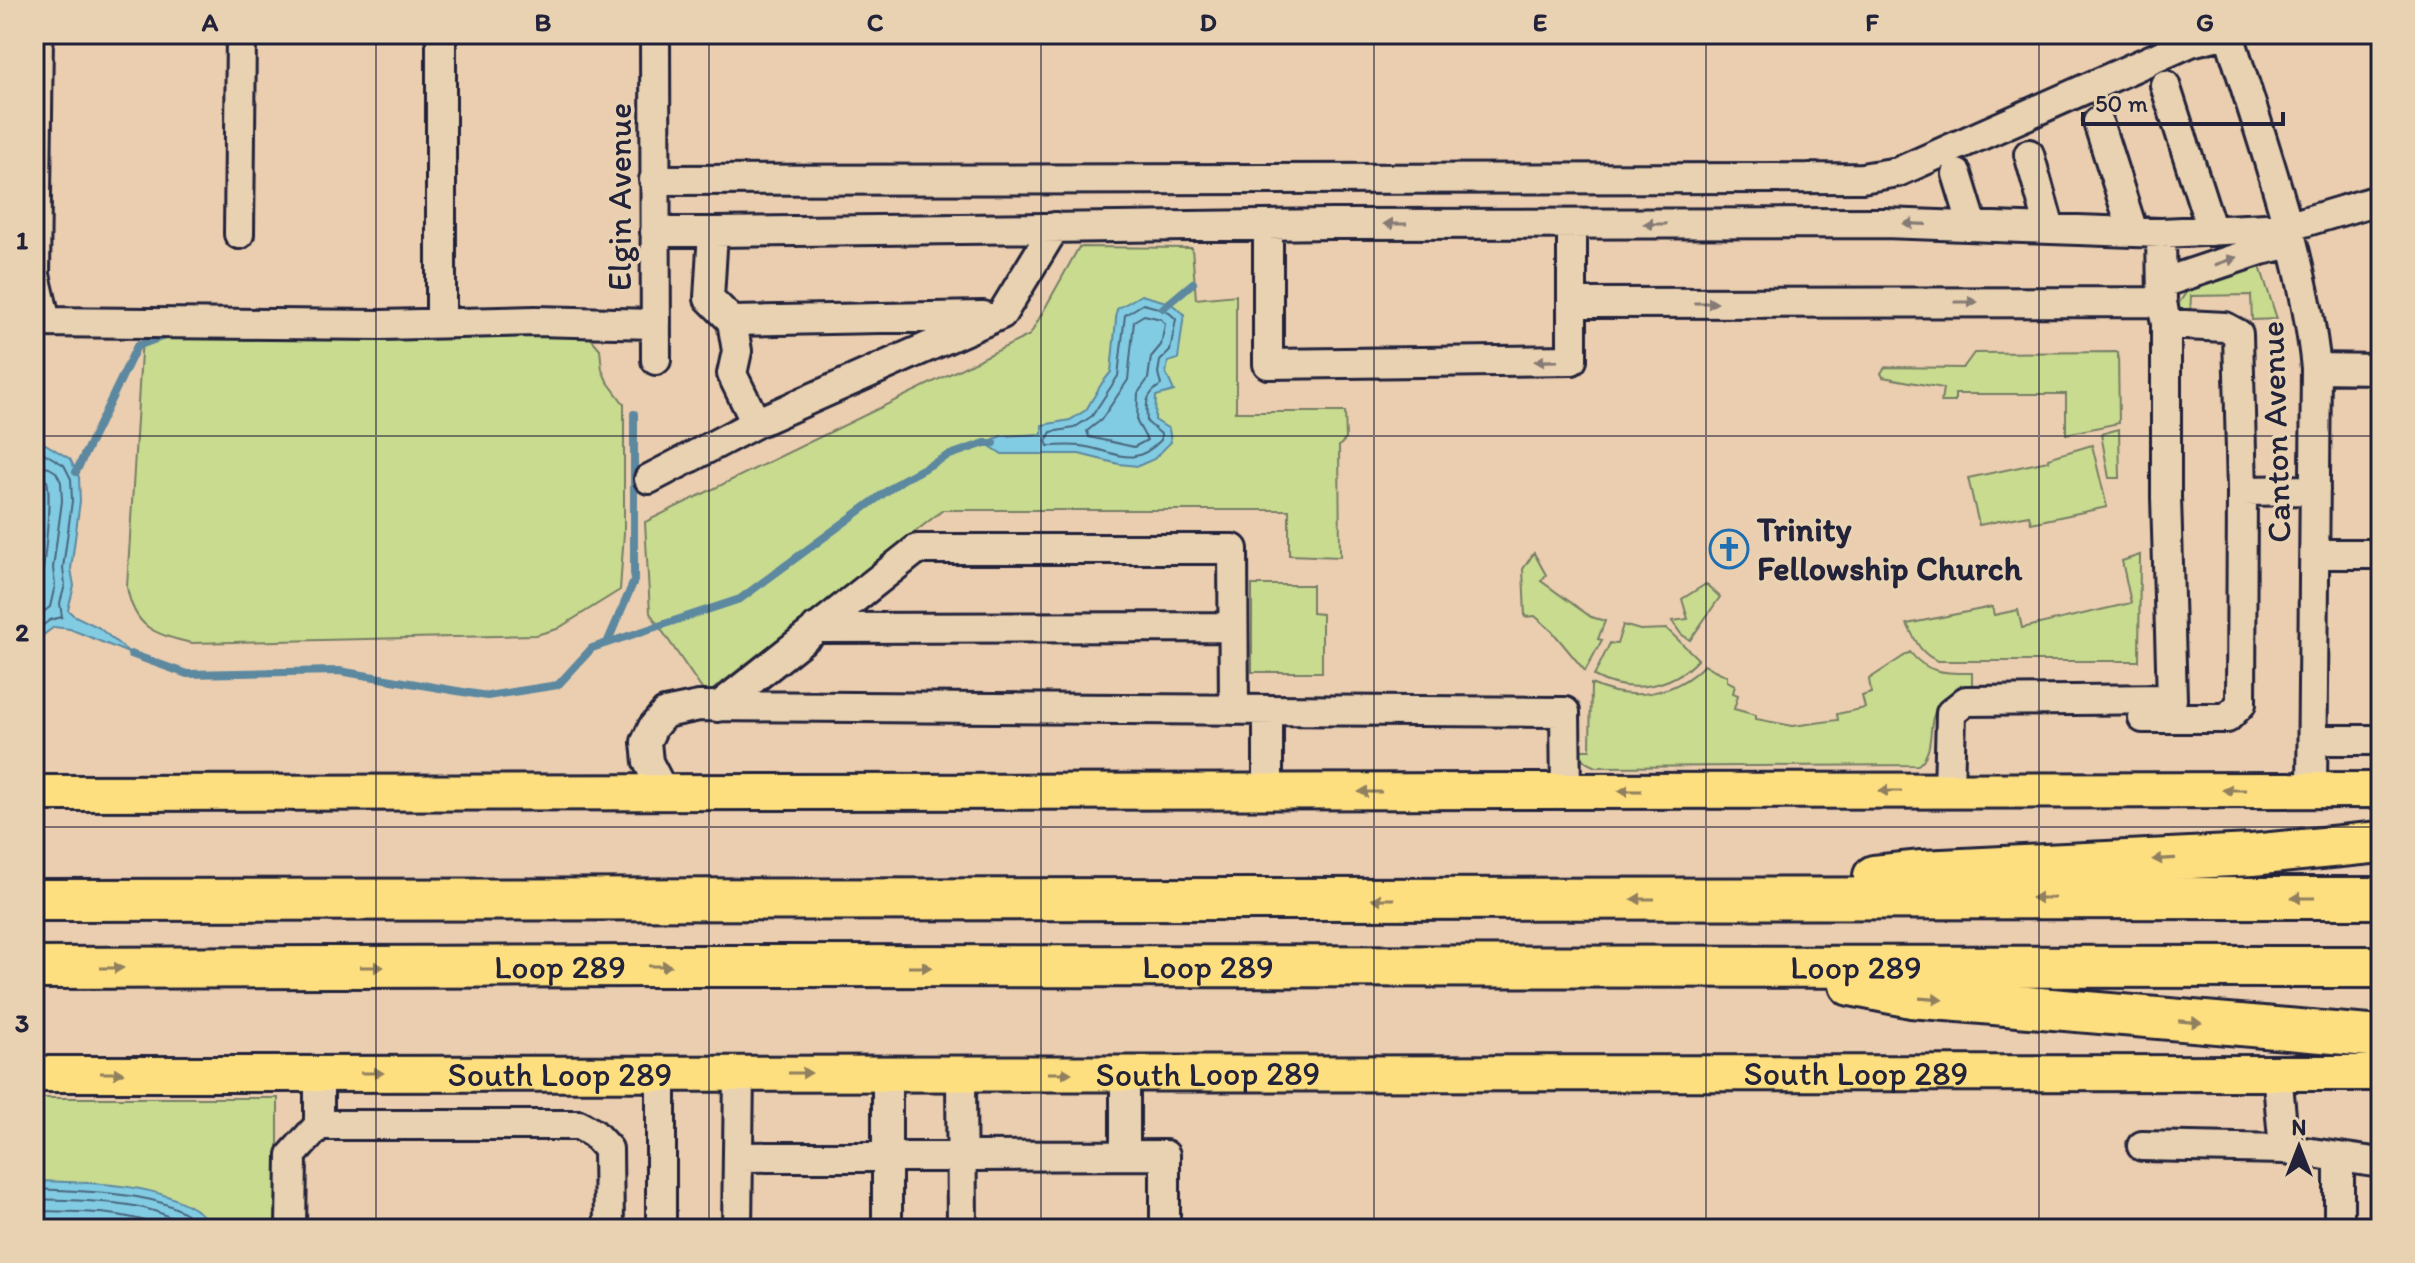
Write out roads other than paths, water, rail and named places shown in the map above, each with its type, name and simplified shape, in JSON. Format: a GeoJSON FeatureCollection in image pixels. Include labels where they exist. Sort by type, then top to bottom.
{"type":"FeatureCollection","features":[{"type":"Feature","properties":{"kind":"highway"},"geometry":{"type":"LineString","coordinates":[[1687,899],[1922,871],[2252,855],[2381,842]]}},
{"type":"Feature","properties":{"kind":"highway","name":"Loop 289"},"geometry":{"type":"LineString","coordinates":[[34,900],[2381,898]]}},
{"type":"Feature","properties":{"kind":"highway","name":"Loop 289"},"geometry":{"type":"LineString","coordinates":[[34,968],[2381,967]]}},
{"type":"Feature","properties":{"kind":"highway"},"geometry":{"type":"LineString","coordinates":[[1772,968],[1911,997],[2381,1037]]}},
{"type":"Feature","properties":{"kind":"main road"},"geometry":{"type":"LineString","coordinates":[[34,793],[2381,790]]}},
{"type":"Feature","properties":{"kind":"main road","name":"South Loop 289"},"geometry":{"type":"LineString","coordinates":[[34,1074],[2381,1073]]}},
{"type":"Feature","properties":{"kind":"street"},"geometry":{"type":"LineString","coordinates":[[38,34],[35,275],[40,322],[366,325],[535,321],[655,324]]}},
{"type":"Feature","properties":{"kind":"street"},"geometry":{"type":"LineString","coordinates":[[239,234],[241,34]]}},
{"type":"Feature","properties":{"kind":"street"},"geometry":{"type":"LineString","coordinates":[[441,34],[441,323]]}},
{"type":"Feature","properties":{"kind":"street","name":"Elgin Avenue"},"geometry":{"type":"LineString","coordinates":[[655,34],[656,360]]}},
{"type":"Feature","properties":{"kind":"street"},"geometry":{"type":"LineString","coordinates":[[654,180],[1862,178],[1898,172],[2191,42],[2226,34]]}},
{"type":"Feature","properties":{"kind":"street","name":"Canton Avenue"},"geometry":{"type":"LineString","coordinates":[[2226,34],[2290,235],[2310,318],[2316,368],[2312,790]]}},
{"type":"Feature","properties":{"kind":"street"},"geometry":{"type":"LineString","coordinates":[[2165,85],[2212,231]]}},
{"type":"Feature","properties":{"kind":"street"},"geometry":{"type":"LineString","coordinates":[[1949,791],[1951,713],[1966,701],[2172,699],[2163,303],[2147,232],[2098,122]]}},
{"type":"Feature","properties":{"kind":"street"},"geometry":{"type":"LineString","coordinates":[[2029,154],[2050,229]]}},
{"type":"Feature","properties":{"kind":"street"},"geometry":{"type":"LineString","coordinates":[[1957,174],[1973,226]]}},
{"type":"Feature","properties":{"kind":"street"},"geometry":{"type":"LineString","coordinates":[[2163,303],[2290,235],[2381,199]]}},
{"type":"Feature","properties":{"kind":"street"},"geometry":{"type":"LineString","coordinates":[[655,232],[1268,225],[1884,223],[2290,235]]}},
{"type":"Feature","properties":{"kind":"street"},"geometry":{"type":"LineString","coordinates":[[1268,225],[1268,364],[1572,360],[1572,225]]}},
{"type":"Feature","properties":{"kind":"street"},"geometry":{"type":"LineString","coordinates":[[649,479],[756,423],[1002,314],[1055,227]]}},
{"type":"Feature","properties":{"kind":"street"},"geometry":{"type":"LineString","coordinates":[[713,232],[709,298],[732,321],[737,351],[732,374],[756,423]]}},
{"type":"Feature","properties":{"kind":"street"},"geometry":{"type":"LineString","coordinates":[[1572,303],[2163,303],[2238,334],[2242,491],[2241,704],[2227,718],[1971,718],[1951,713]]}},
{"type":"Feature","properties":{"kind":"street"},"geometry":{"type":"LineString","coordinates":[[732,321],[997,316]]}},
{"type":"Feature","properties":{"kind":"street"},"geometry":{"type":"LineString","coordinates":[[2316,368],[2381,369]]}},
{"type":"Feature","properties":{"kind":"street"},"geometry":{"type":"LineString","coordinates":[[2242,491],[2315,490]]}},
{"type":"Feature","properties":{"kind":"street"},"geometry":{"type":"LineString","coordinates":[[718,707],[917,549],[1233,549],[1234,710]]}},
{"type":"Feature","properties":{"kind":"street"},"geometry":{"type":"LineString","coordinates":[[2315,554],[2381,554]]}},
{"type":"Feature","properties":{"kind":"street"},"geometry":{"type":"LineString","coordinates":[[816,628],[1233,627]]}},
{"type":"Feature","properties":{"kind":"street"},"geometry":{"type":"LineString","coordinates":[[664,793],[648,762],[646,742],[653,727],[665,713],[718,707],[1565,712],[1566,791]]}},
{"type":"Feature","properties":{"kind":"street"},"geometry":{"type":"LineString","coordinates":[[1268,710],[1268,792]]}},
{"type":"Feature","properties":{"kind":"street"},"geometry":{"type":"LineString","coordinates":[[2313,740],[2381,740]]}},
{"type":"Feature","properties":{"kind":"street"},"geometry":{"type":"LineString","coordinates":[[2277,1072],[2284,1149]]}},
{"type":"Feature","properties":{"kind":"street"},"geometry":{"type":"LineString","coordinates":[[291,1229],[292,1155],[319,1125],[319,1073]]}},
{"type":"Feature","properties":{"kind":"street"},"geometry":{"type":"LineString","coordinates":[[661,1073],[661,1229]]}},
{"type":"Feature","properties":{"kind":"street"},"geometry":{"type":"LineString","coordinates":[[737,1229],[739,1073]]}},
{"type":"Feature","properties":{"kind":"street"},"geometry":{"type":"LineString","coordinates":[[887,1073],[887,1229]]}},
{"type":"Feature","properties":{"kind":"street"},"geometry":{"type":"LineString","coordinates":[[961,1073],[962,1229]]}},
{"type":"Feature","properties":{"kind":"street"},"geometry":{"type":"LineString","coordinates":[[1125,1073],[1125,1155]]}},
{"type":"Feature","properties":{"kind":"street"},"geometry":{"type":"LineString","coordinates":[[319,1125],[579,1125],[594,1134],[608,1149],[609,1229]]}},
{"type":"Feature","properties":{"kind":"street"},"geometry":{"type":"LineString","coordinates":[[2142,1146],[2284,1149],[2381,1163]]}},
{"type":"Feature","properties":{"kind":"street"},"geometry":{"type":"LineString","coordinates":[[738,1157],[1165,1155],[1165,1229]]}},
{"type":"Feature","properties":{"kind":"street"},"geometry":{"type":"LineString","coordinates":[[2339,1159],[2339,1229]]}},
{"type":"Feature","properties":{"kind":"water"},"geometry":{"type":"Polygon","coordinates":[[[1141,295],[1170,303],[1184,314],[1178,359],[1168,362],[1166,373],[1174,391],[1156,396],[1155,420],[1169,429],[1171,442],[1154,459],[1138,466],[1079,454],[1002,454],[985,443],[1001,436],[1042,434],[1042,425],[1070,420],[1086,410],[1111,372],[1117,309],[1141,295]]]}},
{"type":"Feature","properties":{"kind":"water"},"geometry":{"type":"Polygon","coordinates":[[[34,437],[70,459],[79,477],[80,501],[71,569],[74,586],[68,610],[98,627],[131,654],[70,629],[54,627],[34,642],[34,437]]]}},
{"type":"Feature","properties":{"kind":"water"},"geometry":{"type":"Polygon","coordinates":[[[34,1181],[120,1186],[164,1195],[200,1213],[209,1229],[34,1229],[34,1181]]]}},
{"type":"Feature","properties":{"kind":"waterway"},"geometry":{"type":"LineString","coordinates":[[1163,308],[1193,283]]}},
{"type":"Feature","properties":{"kind":"waterway"},"geometry":{"type":"LineString","coordinates":[[76,472],[137,346],[170,334]]}},
{"type":"Feature","properties":{"kind":"waterway"},"geometry":{"type":"LineString","coordinates":[[607,643],[634,581],[634,414]]}},
{"type":"Feature","properties":{"kind":"waterway"},"geometry":{"type":"LineString","coordinates":[[131,654],[187,674],[339,671],[487,696],[558,685],[592,648],[740,599],[902,480],[947,456],[994,443]]}},
{"type":"Feature","properties":{"kind":"place","name":"Trinity Fellowship Church"},"geometry":{"type":"Point","coordinates":[1729,549]}}]}
